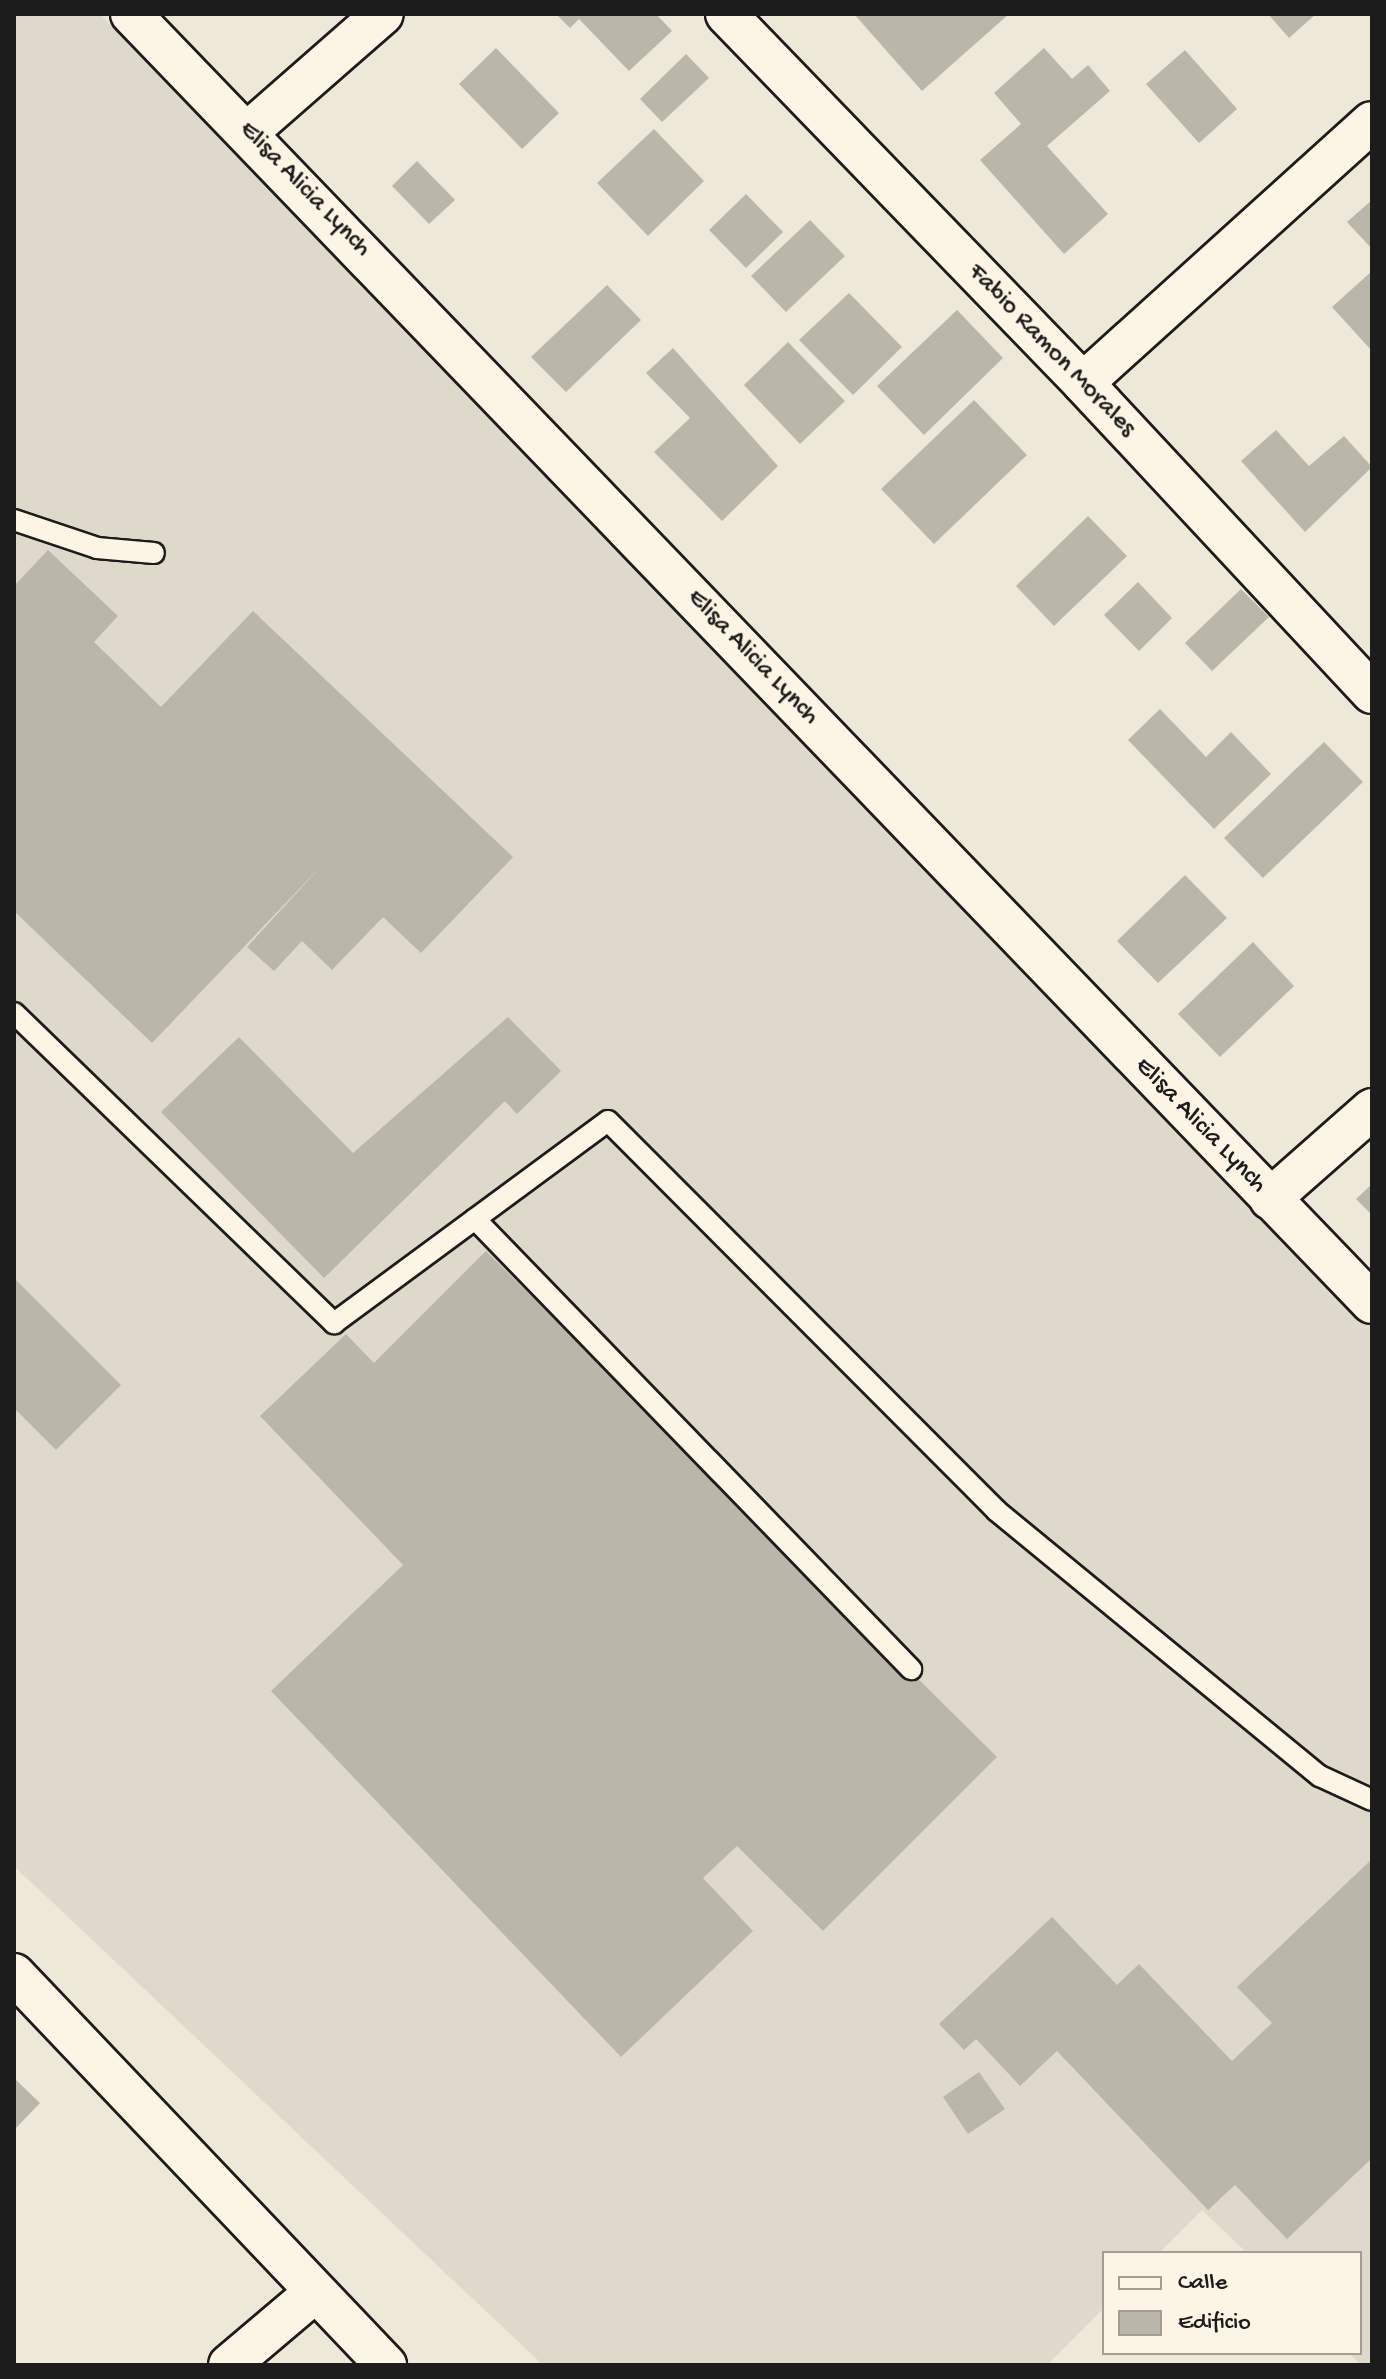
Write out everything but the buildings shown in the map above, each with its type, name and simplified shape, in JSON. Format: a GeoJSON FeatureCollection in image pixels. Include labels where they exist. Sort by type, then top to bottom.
{"type":"FeatureCollection","features":[{"type":"Feature","properties":{"kind":"street","name":"Elisa Alicia Lynch"},"geometry":{"type":"LineString","coordinates":[[131,14],[248,132],[1372,1303]]}},
{"type":"Feature","properties":{"kind":"street"},"geometry":{"type":"LineString","coordinates":[[248,132],[383,14]]}},
{"type":"Feature","properties":{"kind":"street","name":"Fabio Ramon Morales"},"geometry":{"type":"LineString","coordinates":[[726,14],[1083,383],[1372,693]]}},
{"type":"Feature","properties":{"kind":"street"},"geometry":{"type":"LineString","coordinates":[[1083,383],[1372,122]]}},
{"type":"Feature","properties":{"kind":"street"},"geometry":{"type":"LineString","coordinates":[[1270,1199],[1372,1109]]}},
{"type":"Feature","properties":{"kind":"street"},"geometry":{"type":"LineString","coordinates":[[14,1974],[386,2365]]}},
{"type":"Feature","properties":{"kind":"street"},"geometry":{"type":"LineString","coordinates":[[229,2365],[315,2292]]}},
{"type":"Feature","properties":{"kind":"lane"},"geometry":{"type":"LineString","coordinates":[[14,520],[97,548],[154,553]]}},
{"type":"Feature","properties":{"kind":"lane"},"geometry":{"type":"LineString","coordinates":[[14,1013],[334,1323],[608,1121],[997,1511],[1320,1776],[1372,1800]]}},
{"type":"Feature","properties":{"kind":"lane"},"geometry":{"type":"LineString","coordinates":[[475,1219],[911,1669]]}},
{"type":"Feature","properties":{"kind":"shaded area"},"geometry":{"type":"Polygon","coordinates":[[[14,14],[100,14],[1372,1298],[1372,2365],[1361,2365],[1351,2355],[1362,2355],[1362,2251],[1245,2251],[1202,2210],[1161,2251],[1102,2251],[1102,2310],[1047,2365],[543,2365],[14,1866],[14,14]]]}}]}
